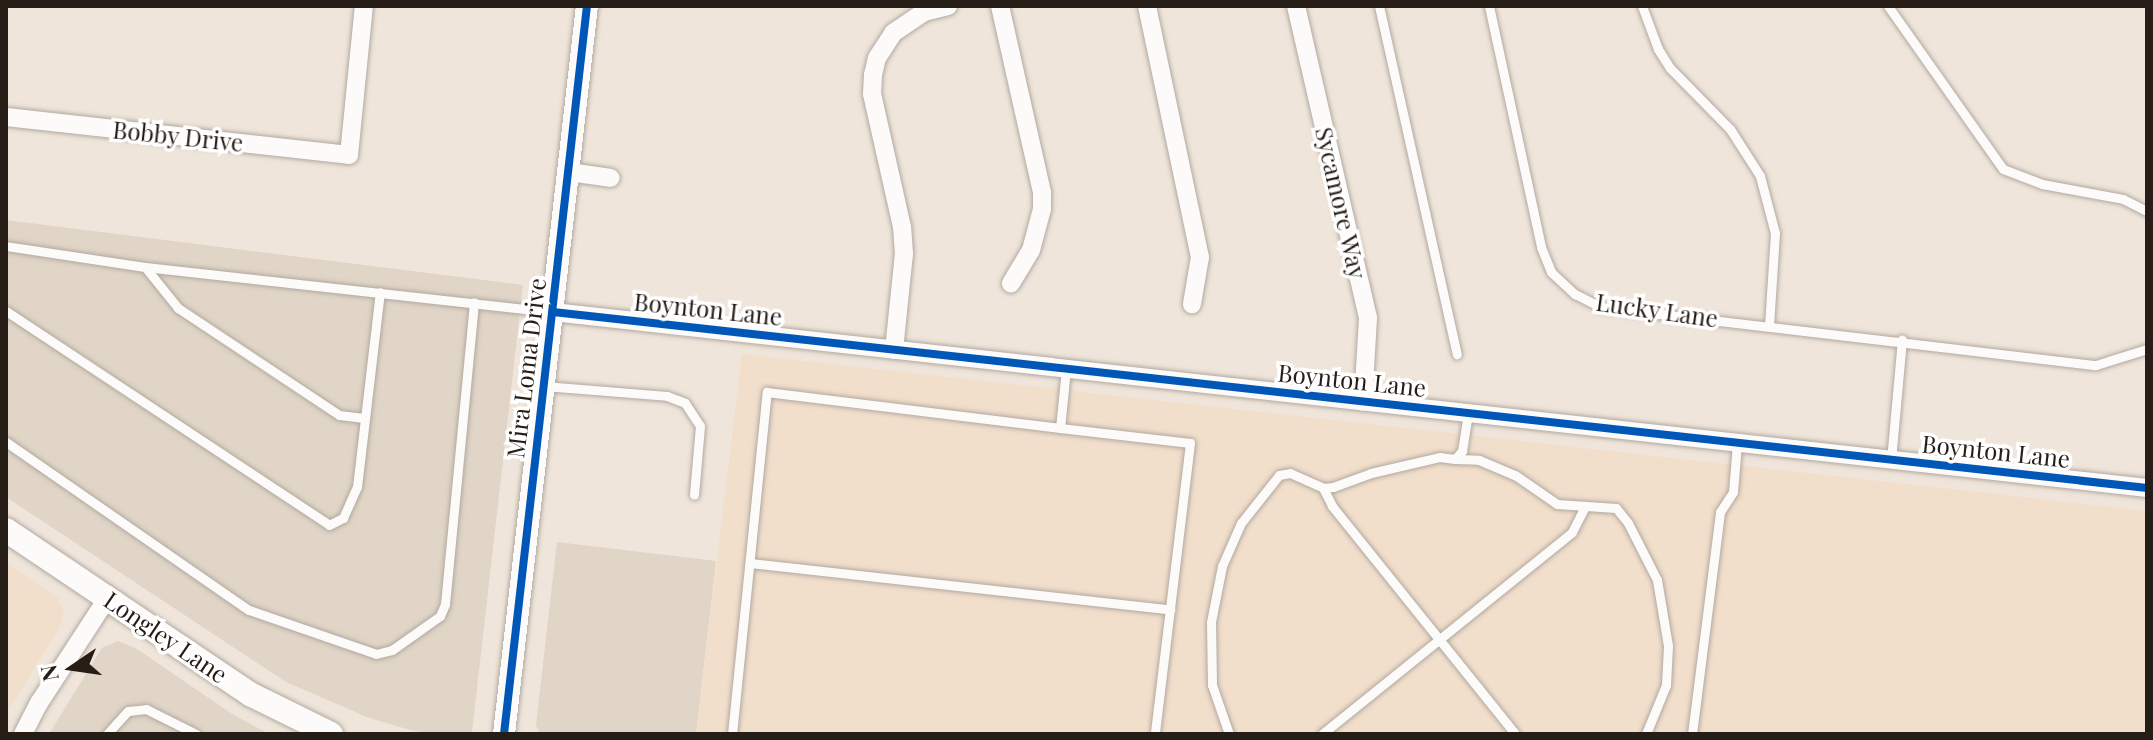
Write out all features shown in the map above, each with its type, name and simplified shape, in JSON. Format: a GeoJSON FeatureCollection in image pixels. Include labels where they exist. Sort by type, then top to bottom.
{"type":"FeatureCollection","features":[{"type":"Feature","properties":{"kind":"main road","name":"Longley Lane"},"geometry":{"type":"LineString","coordinates":[[6,530],[302,728],[331,734]]}},
{"type":"Feature","properties":{"kind":"street","name":"Bobby Drive"},"geometry":{"type":"LineString","coordinates":[[6,117],[349,155],[364,6]]}},
{"type":"Feature","properties":{"kind":"street","name":"Mira Loma Drive"},"geometry":{"type":"LineString","coordinates":[[504,734],[587,6]]}},
{"type":"Feature","properties":{"kind":"street"},"geometry":{"type":"LineString","coordinates":[[894,350],[904,254],[902,227],[872,94],[873,75],[884,46],[908,20],[948,6]]}},
{"type":"Feature","properties":{"kind":"street"},"geometry":{"type":"LineString","coordinates":[[1000,6],[1042,193],[1042,209],[1031,250],[1011,283]]}},
{"type":"Feature","properties":{"kind":"street"},"geometry":{"type":"LineString","coordinates":[[1147,6],[1200,257],[1192,304]]}},
{"type":"Feature","properties":{"kind":"street","name":"Sycamore Way"},"geometry":{"type":"LineString","coordinates":[[1296,6],[1368,318],[1363,402]]}},
{"type":"Feature","properties":{"kind":"street"},"geometry":{"type":"LineString","coordinates":[[569,172],[611,178]]}},
{"type":"Feature","properties":{"kind":"street","name":"Boynton Lane"},"geometry":{"type":"LineString","coordinates":[[553,312],[2147,488]]}},
{"type":"Feature","properties":{"kind":"street"},"geometry":{"type":"LineString","coordinates":[[23,734],[39,703],[108,597]]}},
{"type":"Feature","properties":{"kind":"lane"},"geometry":{"type":"LineString","coordinates":[[1379,6],[1457,354]]}},
{"type":"Feature","properties":{"kind":"lane","name":"Lucky Lane"},"geometry":{"type":"LineString","coordinates":[[1489,6],[1541,247],[1551,272],[1575,294],[1600,307],[2096,365],[2147,349]]}},
{"type":"Feature","properties":{"kind":"lane"},"geometry":{"type":"LineString","coordinates":[[1642,6],[1658,49],[1670,68],[1730,129],[1760,176],[1775,233],[1769,325]]}},
{"type":"Feature","properties":{"kind":"lane"},"geometry":{"type":"LineString","coordinates":[[1888,6],[2003,169],[2042,184],[2123,199],[2147,211]]}},
{"type":"Feature","properties":{"kind":"lane"},"geometry":{"type":"LineString","coordinates":[[6,246],[145,267],[553,312]]}},
{"type":"Feature","properties":{"kind":"lane"},"geometry":{"type":"LineString","coordinates":[[145,267],[178,308],[339,415],[364,418]]}},
{"type":"Feature","properties":{"kind":"lane"},"geometry":{"type":"LineString","coordinates":[[6,311],[329,525],[343,518],[357,487],[380,292]]}},
{"type":"Feature","properties":{"kind":"lane"},"geometry":{"type":"LineString","coordinates":[[6,442],[249,610],[376,654],[392,650],[440,616],[445,604],[474,302]]}},
{"type":"Feature","properties":{"kind":"lane"},"geometry":{"type":"LineString","coordinates":[[1891,460],[1902,340]]}},
{"type":"Feature","properties":{"kind":"lane"},"geometry":{"type":"LineString","coordinates":[[1060,428],[1066,369]]}},
{"type":"Feature","properties":{"kind":"lane"},"geometry":{"type":"LineString","coordinates":[[544,386],[667,396],[685,403],[700,426],[694,495]]}},
{"type":"Feature","properties":{"kind":"lane"},"geometry":{"type":"LineString","coordinates":[[734,734],[767,392],[1190,443],[1155,734]]}},
{"type":"Feature","properties":{"kind":"lane"},"geometry":{"type":"LineString","coordinates":[[1455,459],[1462,451],[1468,413]]}},
{"type":"Feature","properties":{"kind":"lane"},"geometry":{"type":"LineString","coordinates":[[1692,734],[1720,512],[1733,492],[1737,443]]}},
{"type":"Feature","properties":{"kind":"lane"},"geometry":{"type":"LineString","coordinates":[[1323,488],[1439,457],[1479,460],[1506,471],[1557,504],[1616,508],[1645,550],[1664,603],[1668,646],[1666,685],[1646,734]]}},
{"type":"Feature","properties":{"kind":"lane"},"geometry":{"type":"LineString","coordinates":[[1229,734],[1212,685],[1211,622],[1222,566],[1241,523],[1279,475],[1300,475],[1323,488],[1332,506],[1515,734]]}},
{"type":"Feature","properties":{"kind":"lane"},"geometry":{"type":"LineString","coordinates":[[1322,734],[1572,532],[1585,507]]}},
{"type":"Feature","properties":{"kind":"lane"},"geometry":{"type":"LineString","coordinates":[[750,563],[1170,609]]}},
{"type":"Feature","properties":{"kind":"lane"},"geometry":{"type":"LineString","coordinates":[[107,734],[128,711],[146,709],[196,734]]}},
{"type":"Feature","properties":{"kind":"shaded area"},"geometry":{"type":"Polygon","coordinates":[[[6,220],[523,285],[472,732],[434,734],[410,730],[367,717],[286,682],[6,497],[6,220]]]}},
{"type":"Feature","properties":{"kind":"shaded area"},"geometry":{"type":"Polygon","coordinates":[[[742,354],[2147,511],[2147,734],[696,734],[742,354]]]}},
{"type":"Feature","properties":{"kind":"shaded area"},"geometry":{"type":"Polygon","coordinates":[[[557,542],[716,561],[696,734],[540,734],[536,725],[557,542]]]}},
{"type":"Feature","properties":{"kind":"shaded area"},"geometry":{"type":"Polygon","coordinates":[[[6,562],[57,597],[64,610],[59,629],[6,713],[6,562]]]}},
{"type":"Feature","properties":{"kind":"shaded area"},"geometry":{"type":"Polygon","coordinates":[[[118,641],[137,649],[232,714],[269,734],[49,734],[102,648],[118,641]]]}},
{"type":"Feature","properties":{"kind":"cycle path"},"geometry":{"type":"LineString","coordinates":[[504,734],[587,6]]}},
{"type":"Feature","properties":{"kind":"cycle path"},"geometry":{"type":"LineString","coordinates":[[553,312],[2147,488]]}}]}
